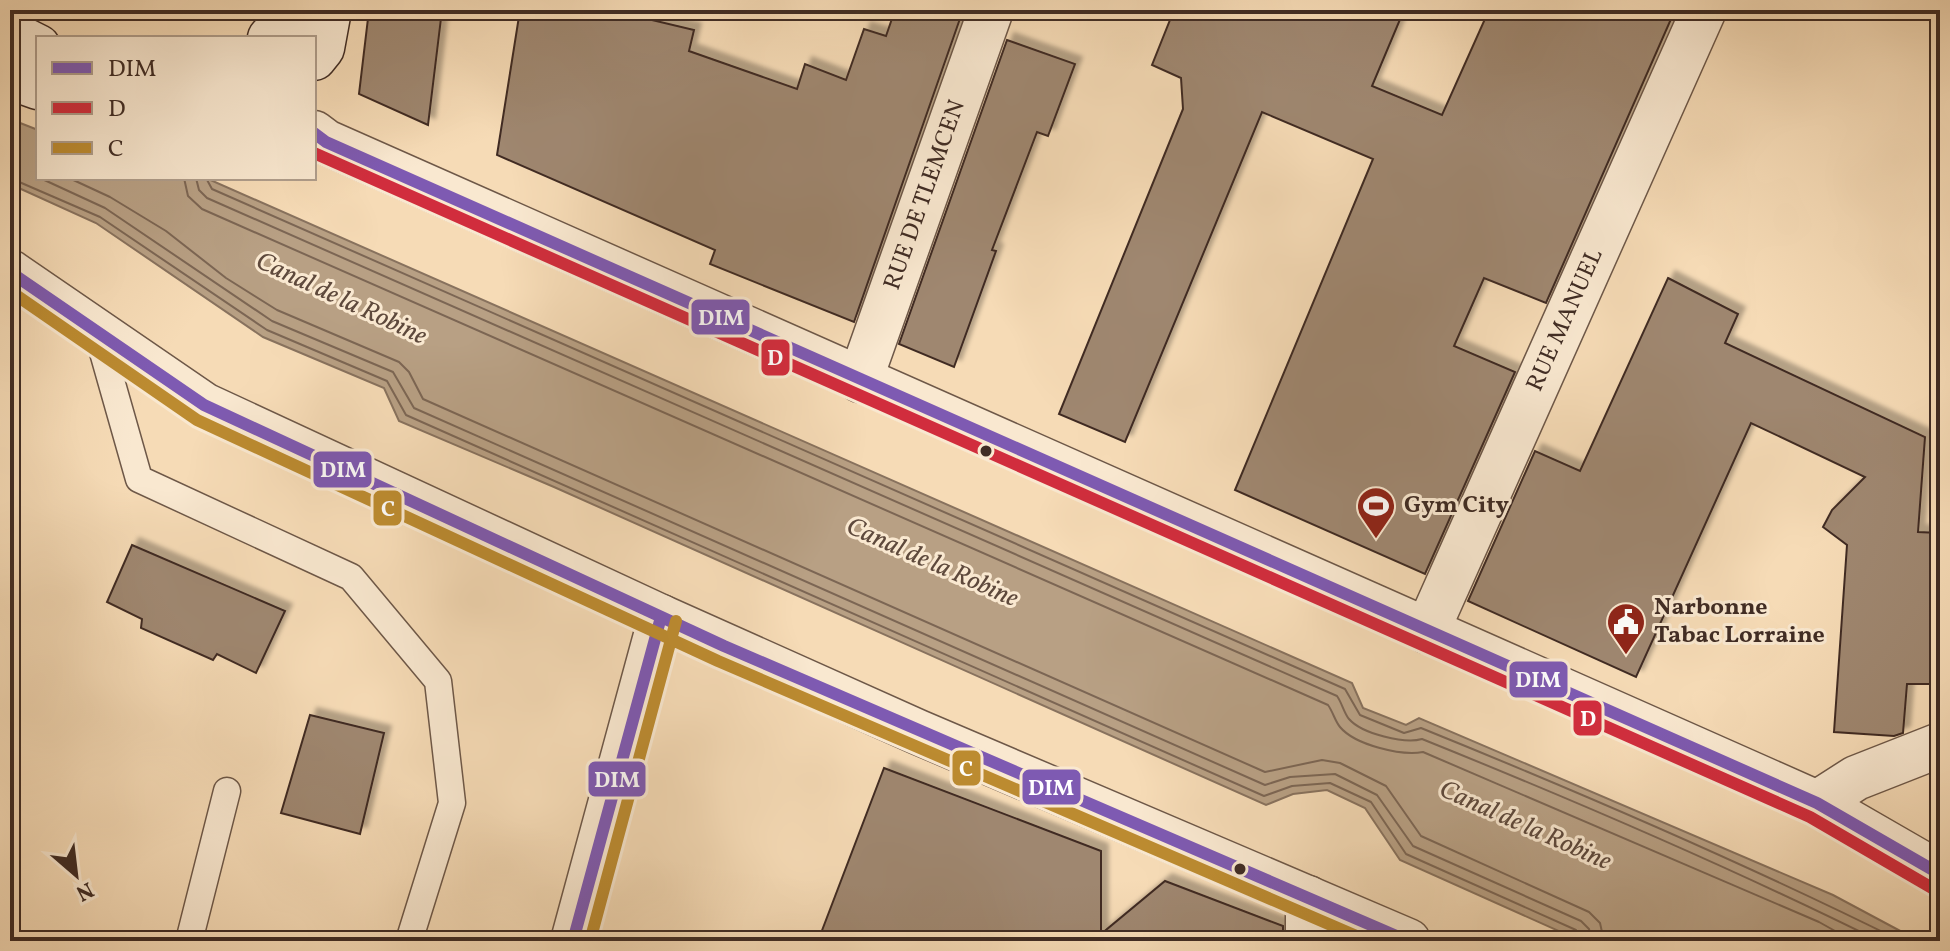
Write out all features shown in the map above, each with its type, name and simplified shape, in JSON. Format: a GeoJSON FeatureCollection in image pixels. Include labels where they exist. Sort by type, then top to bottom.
{"type":"FeatureCollection","features":[{"type":"Feature","properties":{"kind":"street"},"geometry":{"type":"LineString","coordinates":[[272,36],[297,10]]}},
{"type":"Feature","properties":{"kind":"street"},"geometry":{"type":"LineString","coordinates":[[316,56],[322,48],[329,10]]}},
{"type":"Feature","properties":{"kind":"street","name":"RUE DE TLEMCEN"},"geometry":{"type":"LineString","coordinates":[[860,380],[991,10]]}},
{"type":"Feature","properties":{"kind":"street","name":"RUE MANUEL"},"geometry":{"type":"LineString","coordinates":[[1427,631],[1704,10]]}},
{"type":"Feature","properties":{"kind":"street"},"geometry":{"type":"LineString","coordinates":[[10,33],[36,46]]}},
{"type":"Feature","properties":{"kind":"street"},"geometry":{"type":"LineString","coordinates":[[10,77],[36,86]]}},
{"type":"Feature","properties":{"kind":"street"},"geometry":{"type":"LineString","coordinates":[[316,134],[326,142],[860,380],[1817,803],[1940,874]]}},
{"type":"Feature","properties":{"kind":"street"},"geometry":{"type":"LineString","coordinates":[[10,272],[204,405],[661,617],[918,732],[1408,941]]}},
{"type":"Feature","properties":{"kind":"street"},"geometry":{"type":"LineString","coordinates":[[573,941],[661,617]]}},
{"type":"Feature","properties":{"kind":"street"},"geometry":{"type":"LineString","coordinates":[[1817,803],[1856,778],[1940,745]]}},
{"type":"Feature","properties":{"kind":"street"},"geometry":{"type":"LineString","coordinates":[[1308,898],[1308,941]]}},
{"type":"Feature","properties":{"kind":"lane"},"geometry":{"type":"LineString","coordinates":[[97,331],[139,479],[351,577],[438,681],[452,803],[409,941]]}},
{"type":"Feature","properties":{"kind":"lane"},"geometry":{"type":"LineString","coordinates":[[189,941],[227,791]]}},
{"type":"Feature","properties":{"kind":"water","name":"Canal de la Robine"},"geometry":{"type":"Polygon","coordinates":[[[10,119],[36,129],[36,180],[211,180],[1352,683],[1363,708],[1406,725],[1419,718],[1833,895],[1919,941],[1581,941],[1400,860],[1365,808],[1327,790],[1293,794],[1266,805],[554,487],[399,421],[384,388],[263,337],[96,223],[10,184],[10,119]]]}},
{"type":"Feature","properties":{"kind":"building"},"geometry":{"type":"Polygon","coordinates":[[[369,10],[442,10],[428,125],[359,94],[369,10]]]}},
{"type":"Feature","properties":{"kind":"building"},"geometry":{"type":"Polygon","coordinates":[[[520,10],[610,10],[694,30],[689,51],[797,89],[805,64],[846,80],[864,29],[886,36],[895,10],[963,10],[854,322],[710,264],[715,250],[497,155],[520,10]]]}},
{"type":"Feature","properties":{"kind":"building"},"geometry":{"type":"Polygon","coordinates":[[[1174,10],[1404,10],[1372,86],[1442,115],[1489,10],[1675,10],[1546,303],[1484,278],[1454,346],[1515,372],[1425,574],[1235,490],[1373,159],[1262,112],[1125,442],[1059,414],[1183,109],[1181,78],[1152,65],[1174,10]]]}},
{"type":"Feature","properties":{"kind":"building"},"geometry":{"type":"Polygon","coordinates":[[[1007,40],[1075,64],[1048,136],[1037,132],[992,250],[996,251],[954,367],[899,344],[1007,40]]]}},
{"type":"Feature","properties":{"kind":"building"},"geometry":{"type":"Polygon","coordinates":[[[1668,278],[1738,314],[1725,343],[1925,437],[1918,532],[1940,533],[1940,684],[1907,684],[1903,733],[1894,736],[1834,732],[1847,545],[1823,527],[1832,510],[1865,477],[1751,423],[1636,677],[1468,601],[1535,451],[1580,471],[1668,278]]]}},
{"type":"Feature","properties":{"kind":"building"},"geometry":{"type":"Polygon","coordinates":[[[132,545],[285,611],[256,673],[217,654],[213,660],[141,628],[142,619],[107,602],[132,545]]]}},
{"type":"Feature","properties":{"kind":"building"},"geometry":{"type":"Polygon","coordinates":[[[310,715],[384,733],[360,834],[281,813],[310,715]]]}},
{"type":"Feature","properties":{"kind":"building"},"geometry":{"type":"Polygon","coordinates":[[[884,768],[1101,851],[1101,934],[1165,881],[1283,926],[1283,941],[818,941],[884,768]]]}},
{"type":"Feature","properties":{"kind":"transit line","name":"DIM"},"geometry":{"type":"LineString","coordinates":[[316,134],[326,142],[1817,803],[1940,874]]}},
{"type":"Feature","properties":{"kind":"transit line","name":"D"},"geometry":{"type":"LineString","coordinates":[[316,154],[1810,817],[1932,888]]}},
{"type":"Feature","properties":{"kind":"transit line","name":"DIM"},"geometry":{"type":"LineString","coordinates":[[10,272],[204,405],[724,646],[1408,941]]}},
{"type":"Feature","properties":{"kind":"transit line","name":"C"},"geometry":{"type":"LineString","coordinates":[[10,291],[197,420],[718,661],[1368,941]]}},
{"type":"Feature","properties":{"kind":"transit line","name":"DIM"},"geometry":{"type":"LineString","coordinates":[[573,941],[661,617]]}},
{"type":"Feature","properties":{"kind":"transit line","name":"C"},"geometry":{"type":"LineString","coordinates":[[590,941],[676,621]]}},
{"type":"Feature","properties":{"kind":"place","name":"Gym City"},"geometry":{"type":"Point","coordinates":[1376,540]}},
{"type":"Feature","properties":{"kind":"place","name":"Narbonne Tabac Lorraine"},"geometry":{"type":"Point","coordinates":[1626,656]}}]}
